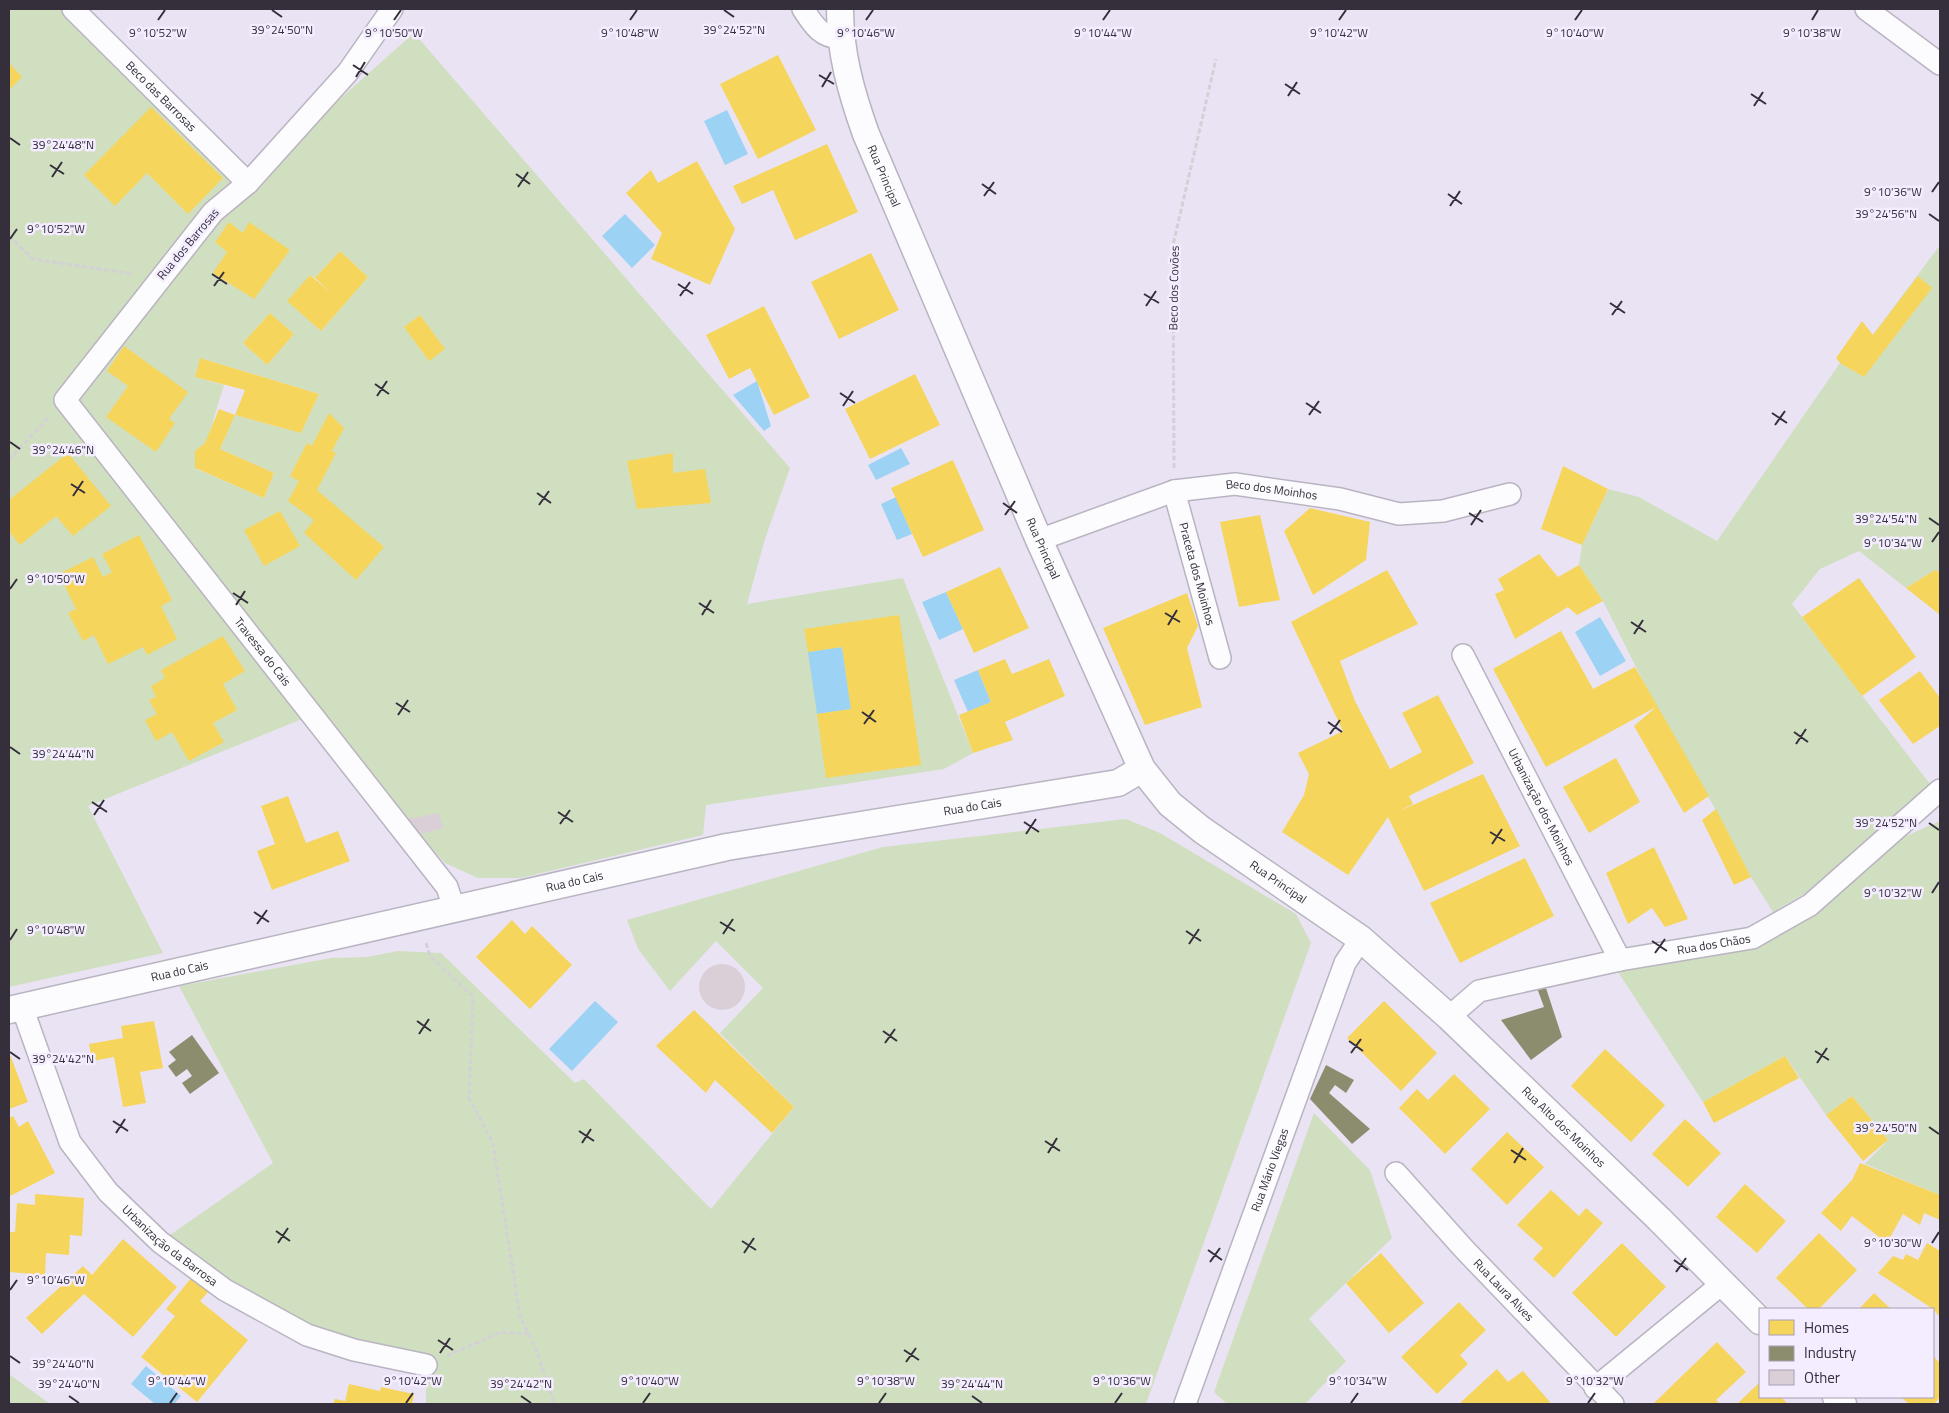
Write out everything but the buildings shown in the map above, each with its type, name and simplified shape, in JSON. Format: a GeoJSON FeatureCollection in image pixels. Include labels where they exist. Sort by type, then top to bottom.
{"type":"FeatureCollection","features":[{"type":"Feature","properties":{"kind":"street","name":"Beco das Barrosas"},"geometry":{"type":"LineString","coordinates":[[73,9],[248,183]]}},
{"type":"Feature","properties":{"kind":"street","name":"Rua dos Barrosas"},"geometry":{"type":"LineString","coordinates":[[65,400],[159,278],[213,212],[248,183],[348,72],[392,9]]}},
{"type":"Feature","properties":{"kind":"street"},"geometry":{"type":"LineString","coordinates":[[803,9],[819,32],[829,38],[840,38]]}},
{"type":"Feature","properties":{"kind":"street","name":"Rua Principal"},"geometry":{"type":"LineString","coordinates":[[840,9],[840,38],[849,87],[866,134],[1039,540],[1142,769],[1170,804],[1202,830],[1361,939]]}},
{"type":"Feature","properties":{"kind":"street"},"geometry":{"type":"LineString","coordinates":[[1866,9],[1940,64]]}},
{"type":"Feature","properties":{"kind":"street","name":"Travessa do Cais"},"geometry":{"type":"LineString","coordinates":[[65,400],[447,888],[454,908]]}},
{"type":"Feature","properties":{"kind":"street","name":"Beco dos Moinhos"},"geometry":{"type":"LineString","coordinates":[[1039,540],[1174,491],[1235,484],[1340,499],[1399,514],[1443,511],[1510,494]]}},
{"type":"Feature","properties":{"kind":"street","name":"Praceta dos Moinhos"},"geometry":{"type":"LineString","coordinates":[[1174,491],[1220,658]]}},
{"type":"Feature","properties":{"kind":"street","name":"Urbanização dos Moinhos"},"geometry":{"type":"LineString","coordinates":[[1463,655],[1620,960]]}},
{"type":"Feature","properties":{"kind":"street","name":"Rua do Cais"},"geometry":{"type":"LineString","coordinates":[[16,1008],[727,847],[1118,783],[1142,769]]}},
{"type":"Feature","properties":{"kind":"street","name":"Rua dos Chãos"},"geometry":{"type":"LineString","coordinates":[[1449,1017],[1479,991],[1620,960],[1752,938],[1810,905],[1940,790]]}},
{"type":"Feature","properties":{"kind":"street","name":"Rua Alto dos Moinhos"},"geometry":{"type":"LineString","coordinates":[[1361,939],[1449,1017],[1759,1320]]}},
{"type":"Feature","properties":{"kind":"street","name":"Rua Mário Viegas"},"geometry":{"type":"LineString","coordinates":[[1190,1402],[1345,963],[1361,939]]}},
{"type":"Feature","properties":{"kind":"street","name":"Urbanização da Barrosa"},"geometry":{"type":"LineString","coordinates":[[16,1008],[70,1142],[108,1192],[160,1242],[225,1290],[307,1335],[354,1350],[426,1365]]}},
{"type":"Feature","properties":{"kind":"street","name":"Rua Laura Alves"},"geometry":{"type":"LineString","coordinates":[[1396,1173],[1595,1388],[1613,1404]]}},
{"type":"Feature","properties":{"kind":"street"},"geometry":{"type":"LineString","coordinates":[[1595,1388],[1723,1283]]}},
{"type":"Feature","properties":{"kind":"path","name":"Beco dos Covões"},"geometry":{"type":"LineString","coordinates":[[1174,491],[1173,245],[1216,59]]}},
{"type":"Feature","properties":{"kind":"path"},"geometry":{"type":"LineString","coordinates":[[9,236],[33,259],[159,278]]}},
{"type":"Feature","properties":{"kind":"path"},"geometry":{"type":"LineString","coordinates":[[9,460],[65,400]]}},
{"type":"Feature","properties":{"kind":"path"},"geometry":{"type":"LineString","coordinates":[[419,918],[430,956],[473,998],[469,1098],[493,1143],[520,1316],[537,1352],[554,1404]]}},
{"type":"Feature","properties":{"kind":"path"},"geometry":{"type":"LineString","coordinates":[[426,1365],[501,1332],[529,1334]]}},
{"type":"Feature","properties":{"kind":"green space"},"geometry":{"type":"Polygon","coordinates":[[[9,9],[73,9],[246,182],[414,33],[790,468],[765,539],[747,604],[903,578],[973,753],[944,769],[706,805],[703,835],[520,878],[478,878],[445,863],[312,715],[88,806],[163,953],[9,987],[9,9]],[[340,251],[315,278],[310,275],[288,301],[321,331],[368,277],[340,251]],[[270,313],[243,343],[267,365],[294,334],[270,313]],[[200,358],[195,377],[224,385],[206,444],[196,451],[196,469],[264,498],[274,473],[220,449],[235,415],[301,433],[319,394],[200,358]]]}},
{"type":"Feature","properties":{"kind":"green space"},"geometry":{"type":"Polygon","coordinates":[[[1940,245],[1940,572],[1935,570],[1906,588],[1859,551],[1820,569],[1792,604],[1933,788],[1809,891],[1773,912],[1751,877],[1713,805],[1656,707],[1603,601],[1579,565],[1582,545],[1608,489],[1639,497],[1717,541],[1840,363],[1864,377],[1884,349],[1872,336],[1940,245]]]}},
{"type":"Feature","properties":{"kind":"green space"},"geometry":{"type":"Polygon","coordinates":[[[1126,819],[1160,833],[1296,914],[1311,943],[1146,1404],[426,1404],[426,1365],[354,1350],[160,1242],[273,1163],[179,986],[331,958],[367,957],[398,951],[441,953],[575,1083],[584,1079],[711,1209],[794,1107],[720,1033],[763,988],[716,941],[670,991],[638,949],[627,920],[883,847],[1126,819]]]}},
{"type":"Feature","properties":{"kind":"green space"},"geometry":{"type":"Polygon","coordinates":[[[1940,821],[1940,1195],[1865,1164],[1888,1140],[1852,1096],[1826,1115],[1785,1056],[1703,1102],[1618,972],[1749,950],[1902,838],[1940,821]]]}},
{"type":"Feature","properties":{"kind":"green space"},"geometry":{"type":"Polygon","coordinates":[[[1314,1113],[1370,1170],[1392,1238],[1309,1319],[1346,1361],[1305,1404],[1227,1404],[1214,1392],[1314,1113]]]}},
{"type":"Feature","properties":{"kind":"green space"},"geometry":{"type":"Polygon","coordinates":[[[9,1374],[50,1404],[9,1404],[9,1374]]]}},
{"type":"Feature","properties":{"kind":"water"},"geometry":{"type":"Polygon","coordinates":[[[727,110],[748,154],[725,165],[704,121],[727,110]]]}},
{"type":"Feature","properties":{"kind":"water"},"geometry":{"type":"Polygon","coordinates":[[[625,214],[655,245],[632,268],[602,236],[625,214]]]}},
{"type":"Feature","properties":{"kind":"water"},"geometry":{"type":"Polygon","coordinates":[[[757,381],[771,426],[764,431],[733,395],[757,381]]]}},
{"type":"Feature","properties":{"kind":"water"},"geometry":{"type":"Polygon","coordinates":[[[901,448],[910,464],[876,480],[868,465],[901,448]]]}},
{"type":"Feature","properties":{"kind":"water"},"geometry":{"type":"Polygon","coordinates":[[[896,497],[912,534],[897,540],[881,504],[896,497]]]}},
{"type":"Feature","properties":{"kind":"water"},"geometry":{"type":"Polygon","coordinates":[[[946,592],[963,629],[939,640],[922,602],[946,592]]]}},
{"type":"Feature","properties":{"kind":"water"},"geometry":{"type":"Polygon","coordinates":[[[1600,617],[1626,661],[1600,676],[1575,632],[1600,617]]]}},
{"type":"Feature","properties":{"kind":"water"},"geometry":{"type":"Polygon","coordinates":[[[842,647],[851,709],[817,714],[808,652],[842,647]]]}},
{"type":"Feature","properties":{"kind":"water"},"geometry":{"type":"Polygon","coordinates":[[[978,670],[991,702],[968,712],[954,680],[978,670]]]}},
{"type":"Feature","properties":{"kind":"water"},"geometry":{"type":"Polygon","coordinates":[[[595,1001],[618,1022],[572,1071],[549,1049],[595,1001]]]}},
{"type":"Feature","properties":{"kind":"water"},"geometry":{"type":"Polygon","coordinates":[[[146,1366],[181,1396],[174,1404],[155,1404],[131,1384],[146,1366]]]}}]}
